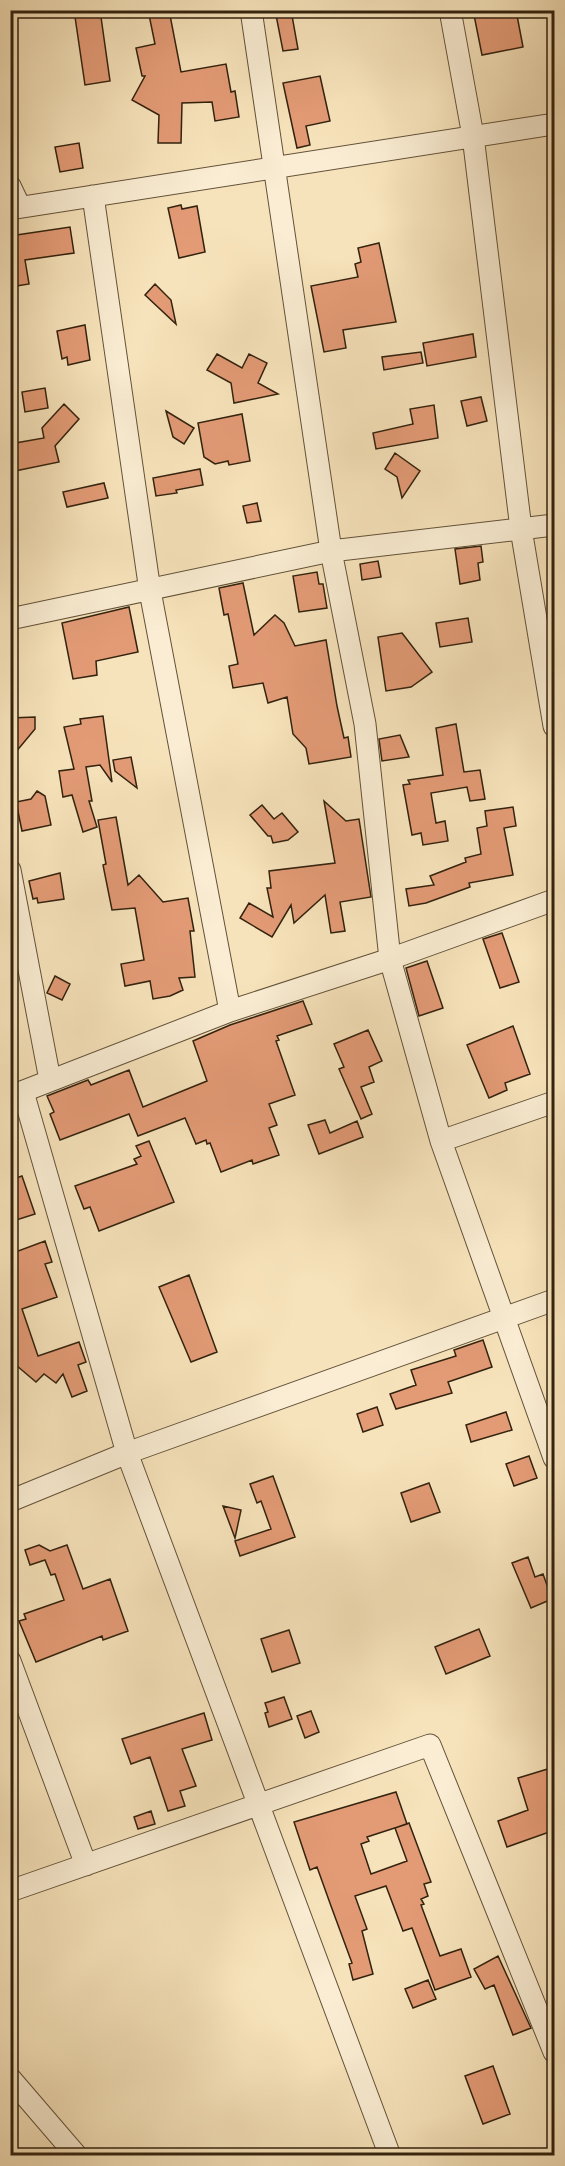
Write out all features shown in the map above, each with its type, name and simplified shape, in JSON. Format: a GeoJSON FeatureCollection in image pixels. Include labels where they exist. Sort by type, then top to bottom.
{"type":"FeatureCollection","features":[{"type":"Feature","properties":{"kind":"street"},"geometry":{"type":"LineString","coordinates":[[251,10],[331,551],[365,724],[390,959],[441,1140],[555,1458]]}},
{"type":"Feature","properties":{"kind":"street"},"geometry":{"type":"LineString","coordinates":[[450,10],[473,136],[520,529],[555,726]]}},
{"type":"Feature","properties":{"kind":"street"},"geometry":{"type":"LineString","coordinates":[[10,186],[15,208],[555,124]]}},
{"type":"Feature","properties":{"kind":"street"},"geometry":{"type":"LineString","coordinates":[[93,196],[150,591],[230,1011]]}},
{"type":"Feature","properties":{"kind":"street"},"geometry":{"type":"LineString","coordinates":[[10,619],[331,551],[555,525]]}},
{"type":"Feature","properties":{"kind":"street"},"geometry":{"type":"LineString","coordinates":[[10,870],[50,1080]]}},
{"type":"Feature","properties":{"kind":"street"},"geometry":{"type":"LineString","coordinates":[[390,2156],[127,1453],[17,1094],[230,1011],[390,959],[555,900]]}},
{"type":"Feature","properties":{"kind":"street"},"geometry":{"type":"LineString","coordinates":[[441,1140],[555,1102]]}},
{"type":"Feature","properties":{"kind":"street"},"geometry":{"type":"LineString","coordinates":[[10,1501],[127,1453],[555,1300]]}},
{"type":"Feature","properties":{"kind":"street"},"geometry":{"type":"LineString","coordinates":[[10,1661],[86,1865]]}},
{"type":"Feature","properties":{"kind":"street"},"geometry":{"type":"LineString","coordinates":[[10,1891],[430,1745],[555,2052]]}},
{"type":"Feature","properties":{"kind":"street"},"geometry":{"type":"LineString","coordinates":[[10,2078],[77,2156]]}},
{"type":"Feature","properties":{"kind":"building"},"geometry":{"type":"Polygon","coordinates":[[[74,10],[100,10],[110,81],[85,85],[74,10]]]}},
{"type":"Feature","properties":{"kind":"building"},"geometry":{"type":"Polygon","coordinates":[[[148,10],[169,10],[181,72],[226,64],[231,92],[235,91],[239,117],[215,121],[212,102],[182,103],[181,143],[158,143],[159,115],[132,100],[145,76],[142,76],[136,48],[155,44],[148,10]]]}},
{"type":"Feature","properties":{"kind":"building"},"geometry":{"type":"Polygon","coordinates":[[[275,10],[291,10],[298,49],[283,51],[275,10]]]}},
{"type":"Feature","properties":{"kind":"building"},"geometry":{"type":"Polygon","coordinates":[[[473,10],[516,10],[523,47],[482,55],[473,10]]]}},
{"type":"Feature","properties":{"kind":"building"},"geometry":{"type":"Polygon","coordinates":[[[320,76],[330,121],[306,126],[310,145],[297,148],[283,83],[320,76]]]}},
{"type":"Feature","properties":{"kind":"building"},"geometry":{"type":"Polygon","coordinates":[[[79,143],[83,168],[60,172],[55,147],[79,143]]]}},
{"type":"Feature","properties":{"kind":"building"},"geometry":{"type":"Polygon","coordinates":[[[181,205],[182,209],[197,206],[205,252],[179,258],[168,208],[181,205]]]}},
{"type":"Feature","properties":{"kind":"building"},"geometry":{"type":"Polygon","coordinates":[[[70,227],[74,253],[25,260],[29,284],[10,287],[10,236],[70,227]]]}},
{"type":"Feature","properties":{"kind":"building"},"geometry":{"type":"Polygon","coordinates":[[[379,243],[396,322],[343,330],[346,348],[324,352],[311,286],[358,277],[355,264],[361,262],[358,248],[379,243]]]}},
{"type":"Feature","properties":{"kind":"building"},"geometry":{"type":"Polygon","coordinates":[[[155,284],[171,300],[176,324],[145,295],[155,284]]]}},
{"type":"Feature","properties":{"kind":"building"},"geometry":{"type":"Polygon","coordinates":[[[85,325],[90,360],[68,365],[67,357],[62,359],[57,331],[85,325]]]}},
{"type":"Feature","properties":{"kind":"building"},"geometry":{"type":"Polygon","coordinates":[[[473,334],[476,357],[427,366],[423,343],[473,334]]]}},
{"type":"Feature","properties":{"kind":"building"},"geometry":{"type":"Polygon","coordinates":[[[421,352],[423,363],[384,370],[382,357],[421,352]]]}},
{"type":"Feature","properties":{"kind":"building"},"geometry":{"type":"Polygon","coordinates":[[[217,354],[242,368],[249,354],[267,363],[258,383],[278,394],[234,403],[231,383],[207,370],[217,354]]]}},
{"type":"Feature","properties":{"kind":"building"},"geometry":{"type":"Polygon","coordinates":[[[45,388],[48,408],[25,412],[22,392],[45,388]]]}},
{"type":"Feature","properties":{"kind":"building"},"geometry":{"type":"Polygon","coordinates":[[[481,397],[487,421],[467,426],[461,401],[481,397]]]}},
{"type":"Feature","properties":{"kind":"building"},"geometry":{"type":"Polygon","coordinates":[[[64,404],[79,419],[55,446],[59,462],[10,472],[10,444],[44,438],[42,428],[64,404]]]}},
{"type":"Feature","properties":{"kind":"building"},"geometry":{"type":"Polygon","coordinates":[[[434,405],[438,438],[376,449],[373,433],[413,424],[410,409],[434,405]]]}},
{"type":"Feature","properties":{"kind":"building"},"geometry":{"type":"Polygon","coordinates":[[[166,411],[194,428],[184,444],[173,437],[166,411]]]}},
{"type":"Feature","properties":{"kind":"building"},"geometry":{"type":"Polygon","coordinates":[[[242,414],[250,461],[229,465],[228,461],[215,464],[204,457],[198,423],[242,414]]]}},
{"type":"Feature","properties":{"kind":"building"},"geometry":{"type":"Polygon","coordinates":[[[395,453],[420,471],[402,498],[397,477],[385,469],[395,453]]]}},
{"type":"Feature","properties":{"kind":"building"},"geometry":{"type":"Polygon","coordinates":[[[200,469],[203,485],[176,490],[177,493],[156,496],[153,478],[200,469]]]}},
{"type":"Feature","properties":{"kind":"building"},"geometry":{"type":"Polygon","coordinates":[[[104,483],[108,498],[67,507],[63,492],[104,483]]]}},
{"type":"Feature","properties":{"kind":"building"},"geometry":{"type":"Polygon","coordinates":[[[257,503],[261,521],[247,523],[243,506],[257,503]]]}},
{"type":"Feature","properties":{"kind":"building"},"geometry":{"type":"Polygon","coordinates":[[[481,546],[483,562],[478,563],[480,580],[460,584],[455,549],[481,546]]]}},
{"type":"Feature","properties":{"kind":"building"},"geometry":{"type":"Polygon","coordinates":[[[378,561],[381,577],[362,580],[360,564],[378,561]]]}},
{"type":"Feature","properties":{"kind":"building"},"geometry":{"type":"Polygon","coordinates":[[[317,572],[319,584],[323,584],[327,608],[299,612],[293,576],[317,572]]]}},
{"type":"Feature","properties":{"kind":"building"},"geometry":{"type":"Polygon","coordinates":[[[243,583],[254,635],[275,615],[284,623],[295,646],[326,640],[337,706],[344,738],[348,737],[351,757],[309,764],[306,748],[293,734],[287,697],[268,703],[263,683],[233,688],[229,666],[238,664],[228,614],[224,615],[219,588],[243,583]]]}},
{"type":"Feature","properties":{"kind":"building"},"geometry":{"type":"Polygon","coordinates":[[[129,607],[138,652],[96,661],[97,675],[73,679],[62,623],[129,607]]]}},
{"type":"Feature","properties":{"kind":"building"},"geometry":{"type":"Polygon","coordinates":[[[468,618],[472,642],[440,647],[436,623],[468,618]]]}},
{"type":"Feature","properties":{"kind":"building"},"geometry":{"type":"Polygon","coordinates":[[[402,633],[432,672],[411,687],[386,691],[378,637],[402,633]]]}},
{"type":"Feature","properties":{"kind":"building"},"geometry":{"type":"Polygon","coordinates":[[[103,716],[112,782],[100,765],[86,767],[92,801],[89,801],[97,827],[83,832],[72,795],[63,797],[59,771],[74,769],[64,727],[81,724],[80,719],[103,716]]]}},
{"type":"Feature","properties":{"kind":"building"},"geometry":{"type":"Polygon","coordinates":[[[35,717],[35,729],[10,759],[10,718],[35,717]]]}},
{"type":"Feature","properties":{"kind":"building"},"geometry":{"type":"Polygon","coordinates":[[[456,724],[464,772],[480,770],[485,799],[470,801],[467,787],[431,793],[436,823],[445,821],[448,841],[423,845],[421,833],[412,835],[403,785],[410,784],[408,780],[443,775],[436,728],[456,724]]]}},
{"type":"Feature","properties":{"kind":"building"},"geometry":{"type":"Polygon","coordinates":[[[400,735],[409,757],[382,761],[379,739],[400,735]]]}},
{"type":"Feature","properties":{"kind":"building"},"geometry":{"type":"Polygon","coordinates":[[[131,757],[137,788],[115,771],[113,760],[131,757]]]}},
{"type":"Feature","properties":{"kind":"building"},"geometry":{"type":"Polygon","coordinates":[[[37,791],[45,796],[51,825],[22,831],[16,802],[31,799],[37,791]]]}},
{"type":"Feature","properties":{"kind":"building"},"geometry":{"type":"Polygon","coordinates":[[[324,801],[346,821],[359,819],[371,897],[340,902],[345,931],[331,933],[325,895],[294,923],[291,905],[272,937],[240,918],[249,903],[273,917],[267,888],[271,888],[269,871],[335,863],[324,801]]]}},
{"type":"Feature","properties":{"kind":"building"},"geometry":{"type":"Polygon","coordinates":[[[262,805],[274,819],[282,813],[298,832],[288,840],[273,843],[271,836],[268,836],[250,815],[262,805]]]}},
{"type":"Feature","properties":{"kind":"building"},"geometry":{"type":"Polygon","coordinates":[[[513,807],[516,826],[504,828],[513,875],[469,883],[470,887],[426,903],[409,906],[406,889],[434,885],[430,876],[466,862],[465,858],[481,854],[477,828],[487,826],[485,811],[513,807]]]}},
{"type":"Feature","properties":{"kind":"building"},"geometry":{"type":"Polygon","coordinates":[[[116,817],[128,885],[139,875],[163,902],[188,898],[194,931],[190,931],[195,977],[179,978],[183,990],[170,996],[153,999],[150,981],[125,986],[121,964],[144,960],[135,908],[112,910],[103,865],[106,864],[98,820],[116,817]]]}},
{"type":"Feature","properties":{"kind":"building"},"geometry":{"type":"Polygon","coordinates":[[[60,873],[64,899],[38,903],[37,898],[33,899],[29,881],[60,873]]]}},
{"type":"Feature","properties":{"kind":"building"},"geometry":{"type":"Polygon","coordinates":[[[502,933],[519,982],[500,988],[483,939],[502,933]]]}},
{"type":"Feature","properties":{"kind":"building"},"geometry":{"type":"Polygon","coordinates":[[[427,961],[443,1008],[419,1016],[406,968],[427,961]]]}},
{"type":"Feature","properties":{"kind":"building"},"geometry":{"type":"Polygon","coordinates":[[[55,976],[70,984],[62,1000],[47,993],[55,976]]]}},
{"type":"Feature","properties":{"kind":"building"},"geometry":{"type":"Polygon","coordinates":[[[303,1001],[312,1024],[277,1036],[279,1040],[276,1041],[295,1095],[269,1104],[277,1125],[269,1128],[279,1155],[253,1164],[252,1160],[221,1172],[210,1143],[207,1144],[206,1140],[196,1144],[185,1118],[138,1136],[129,1114],[60,1140],[50,1114],[54,1112],[47,1096],[88,1080],[91,1085],[129,1070],[143,1107],[207,1081],[193,1041],[230,1025],[303,1001]]]}},
{"type":"Feature","properties":{"kind":"building"},"geometry":{"type":"Polygon","coordinates":[[[513,1026],[530,1074],[505,1083],[507,1090],[489,1098],[467,1045],[513,1026]]]}},
{"type":"Feature","properties":{"kind":"building"},"geometry":{"type":"Polygon","coordinates":[[[368,1030],[382,1061],[369,1067],[374,1082],[361,1087],[372,1114],[361,1119],[339,1069],[344,1067],[334,1044],[368,1030]]]}},
{"type":"Feature","properties":{"kind":"building"},"geometry":{"type":"Polygon","coordinates":[[[325,1120],[330,1133],[357,1121],[363,1137],[319,1154],[308,1125],[325,1120]]]}},
{"type":"Feature","properties":{"kind":"building"},"geometry":{"type":"Polygon","coordinates":[[[149,1141],[174,1202],[99,1231],[90,1207],[84,1209],[75,1186],[137,1164],[134,1159],[141,1156],[136,1146],[149,1141]]]}},
{"type":"Feature","properties":{"kind":"building"},"geometry":{"type":"Polygon","coordinates":[[[22,1176],[35,1214],[10,1222],[10,1180],[22,1176]]]}},
{"type":"Feature","properties":{"kind":"building"},"geometry":{"type":"Polygon","coordinates":[[[45,1241],[52,1262],[45,1264],[57,1297],[22,1309],[38,1356],[79,1342],[86,1362],[78,1365],[87,1391],[72,1397],[63,1374],[56,1383],[44,1374],[36,1382],[10,1360],[10,1254],[45,1241]]]}},
{"type":"Feature","properties":{"kind":"building"},"geometry":{"type":"Polygon","coordinates":[[[189,1275],[217,1352],[191,1362],[159,1287],[189,1275]]]}},
{"type":"Feature","properties":{"kind":"building"},"geometry":{"type":"Polygon","coordinates":[[[483,1340],[492,1367],[448,1382],[452,1393],[396,1409],[390,1394],[416,1385],[411,1370],[456,1356],[454,1350],[483,1340]]]}},
{"type":"Feature","properties":{"kind":"building"},"geometry":{"type":"Polygon","coordinates":[[[377,1407],[383,1425],[363,1432],[357,1414],[377,1407]]]}},
{"type":"Feature","properties":{"kind":"building"},"geometry":{"type":"Polygon","coordinates":[[[506,1412],[512,1430],[471,1442],[466,1425],[506,1412]]]}},
{"type":"Feature","properties":{"kind":"building"},"geometry":{"type":"Polygon","coordinates":[[[529,1456],[537,1478],[514,1486],[506,1464],[529,1456]]]}},
{"type":"Feature","properties":{"kind":"building"},"geometry":{"type":"Polygon","coordinates":[[[273,1476],[295,1537],[240,1556],[235,1541],[271,1529],[261,1501],[257,1503],[250,1484],[273,1476]]]}},
{"type":"Feature","properties":{"kind":"building"},"geometry":{"type":"Polygon","coordinates":[[[429,1483],[440,1512],[411,1522],[401,1493],[429,1483]]]}},
{"type":"Feature","properties":{"kind":"building"},"geometry":{"type":"Polygon","coordinates":[[[223,1506],[241,1510],[235,1538],[223,1506]]]}},
{"type":"Feature","properties":{"kind":"building"},"geometry":{"type":"Polygon","coordinates":[[[39,1545],[50,1551],[67,1545],[83,1589],[110,1579],[128,1631],[103,1640],[102,1636],[36,1662],[19,1621],[26,1619],[24,1614],[64,1600],[55,1574],[51,1575],[45,1560],[30,1565],[25,1550],[39,1545]]]}},
{"type":"Feature","properties":{"kind":"building"},"geometry":{"type":"Polygon","coordinates":[[[528,1557],[535,1577],[543,1574],[552,1599],[531,1608],[512,1563],[528,1557]]]}},
{"type":"Feature","properties":{"kind":"building"},"geometry":{"type":"Polygon","coordinates":[[[479,1629],[490,1656],[446,1674],[435,1647],[479,1629]]]}},
{"type":"Feature","properties":{"kind":"building"},"geometry":{"type":"Polygon","coordinates":[[[289,1630],[300,1663],[272,1672],[261,1639],[289,1630]]]}},
{"type":"Feature","properties":{"kind":"building"},"geometry":{"type":"Polygon","coordinates":[[[284,1697],[292,1719],[269,1727],[265,1703],[284,1697]]]}},
{"type":"Feature","properties":{"kind":"building"},"geometry":{"type":"Polygon","coordinates":[[[311,1711],[319,1732],[305,1738],[297,1716],[311,1711]]]}},
{"type":"Feature","properties":{"kind":"building"},"geometry":{"type":"Polygon","coordinates":[[[204,1713],[212,1740],[182,1749],[196,1786],[180,1791],[185,1806],[168,1811],[150,1757],[131,1764],[122,1739],[204,1713]]]}},
{"type":"Feature","properties":{"kind":"building"},"geometry":{"type":"Polygon","coordinates":[[[551,1768],[555,1777],[555,1830],[507,1847],[498,1821],[528,1810],[518,1778],[551,1768]]]}},
{"type":"Feature","properties":{"kind":"building"},"geometry":{"type":"Polygon","coordinates":[[[396,1792],[431,1882],[424,1884],[428,1896],[421,1899],[424,1904],[421,1905],[440,1956],[461,1949],[471,1977],[435,1990],[412,1928],[403,1931],[386,1886],[355,1896],[367,1929],[362,1931],[373,1974],[353,1980],[349,1964],[352,1963],[317,1867],[310,1870],[294,1822],[396,1792]],[[398,1827],[367,1837],[369,1841],[361,1844],[371,1874],[407,1861],[395,1828],[398,1827]]]}},
{"type":"Feature","properties":{"kind":"building"},"geometry":{"type":"Polygon","coordinates":[[[151,1811],[155,1824],[138,1829],[134,1817],[151,1811]]]}},
{"type":"Feature","properties":{"kind":"building"},"geometry":{"type":"Polygon","coordinates":[[[498,1956],[531,2028],[513,2035],[494,1985],[485,1989],[474,1969],[498,1956]]]}},
{"type":"Feature","properties":{"kind":"building"},"geometry":{"type":"Polygon","coordinates":[[[428,1980],[436,1999],[413,2008],[405,1989],[428,1980]]]}},
{"type":"Feature","properties":{"kind":"building"},"geometry":{"type":"Polygon","coordinates":[[[493,2066],[510,2114],[483,2124],[465,2076],[493,2066]]]}}]}
